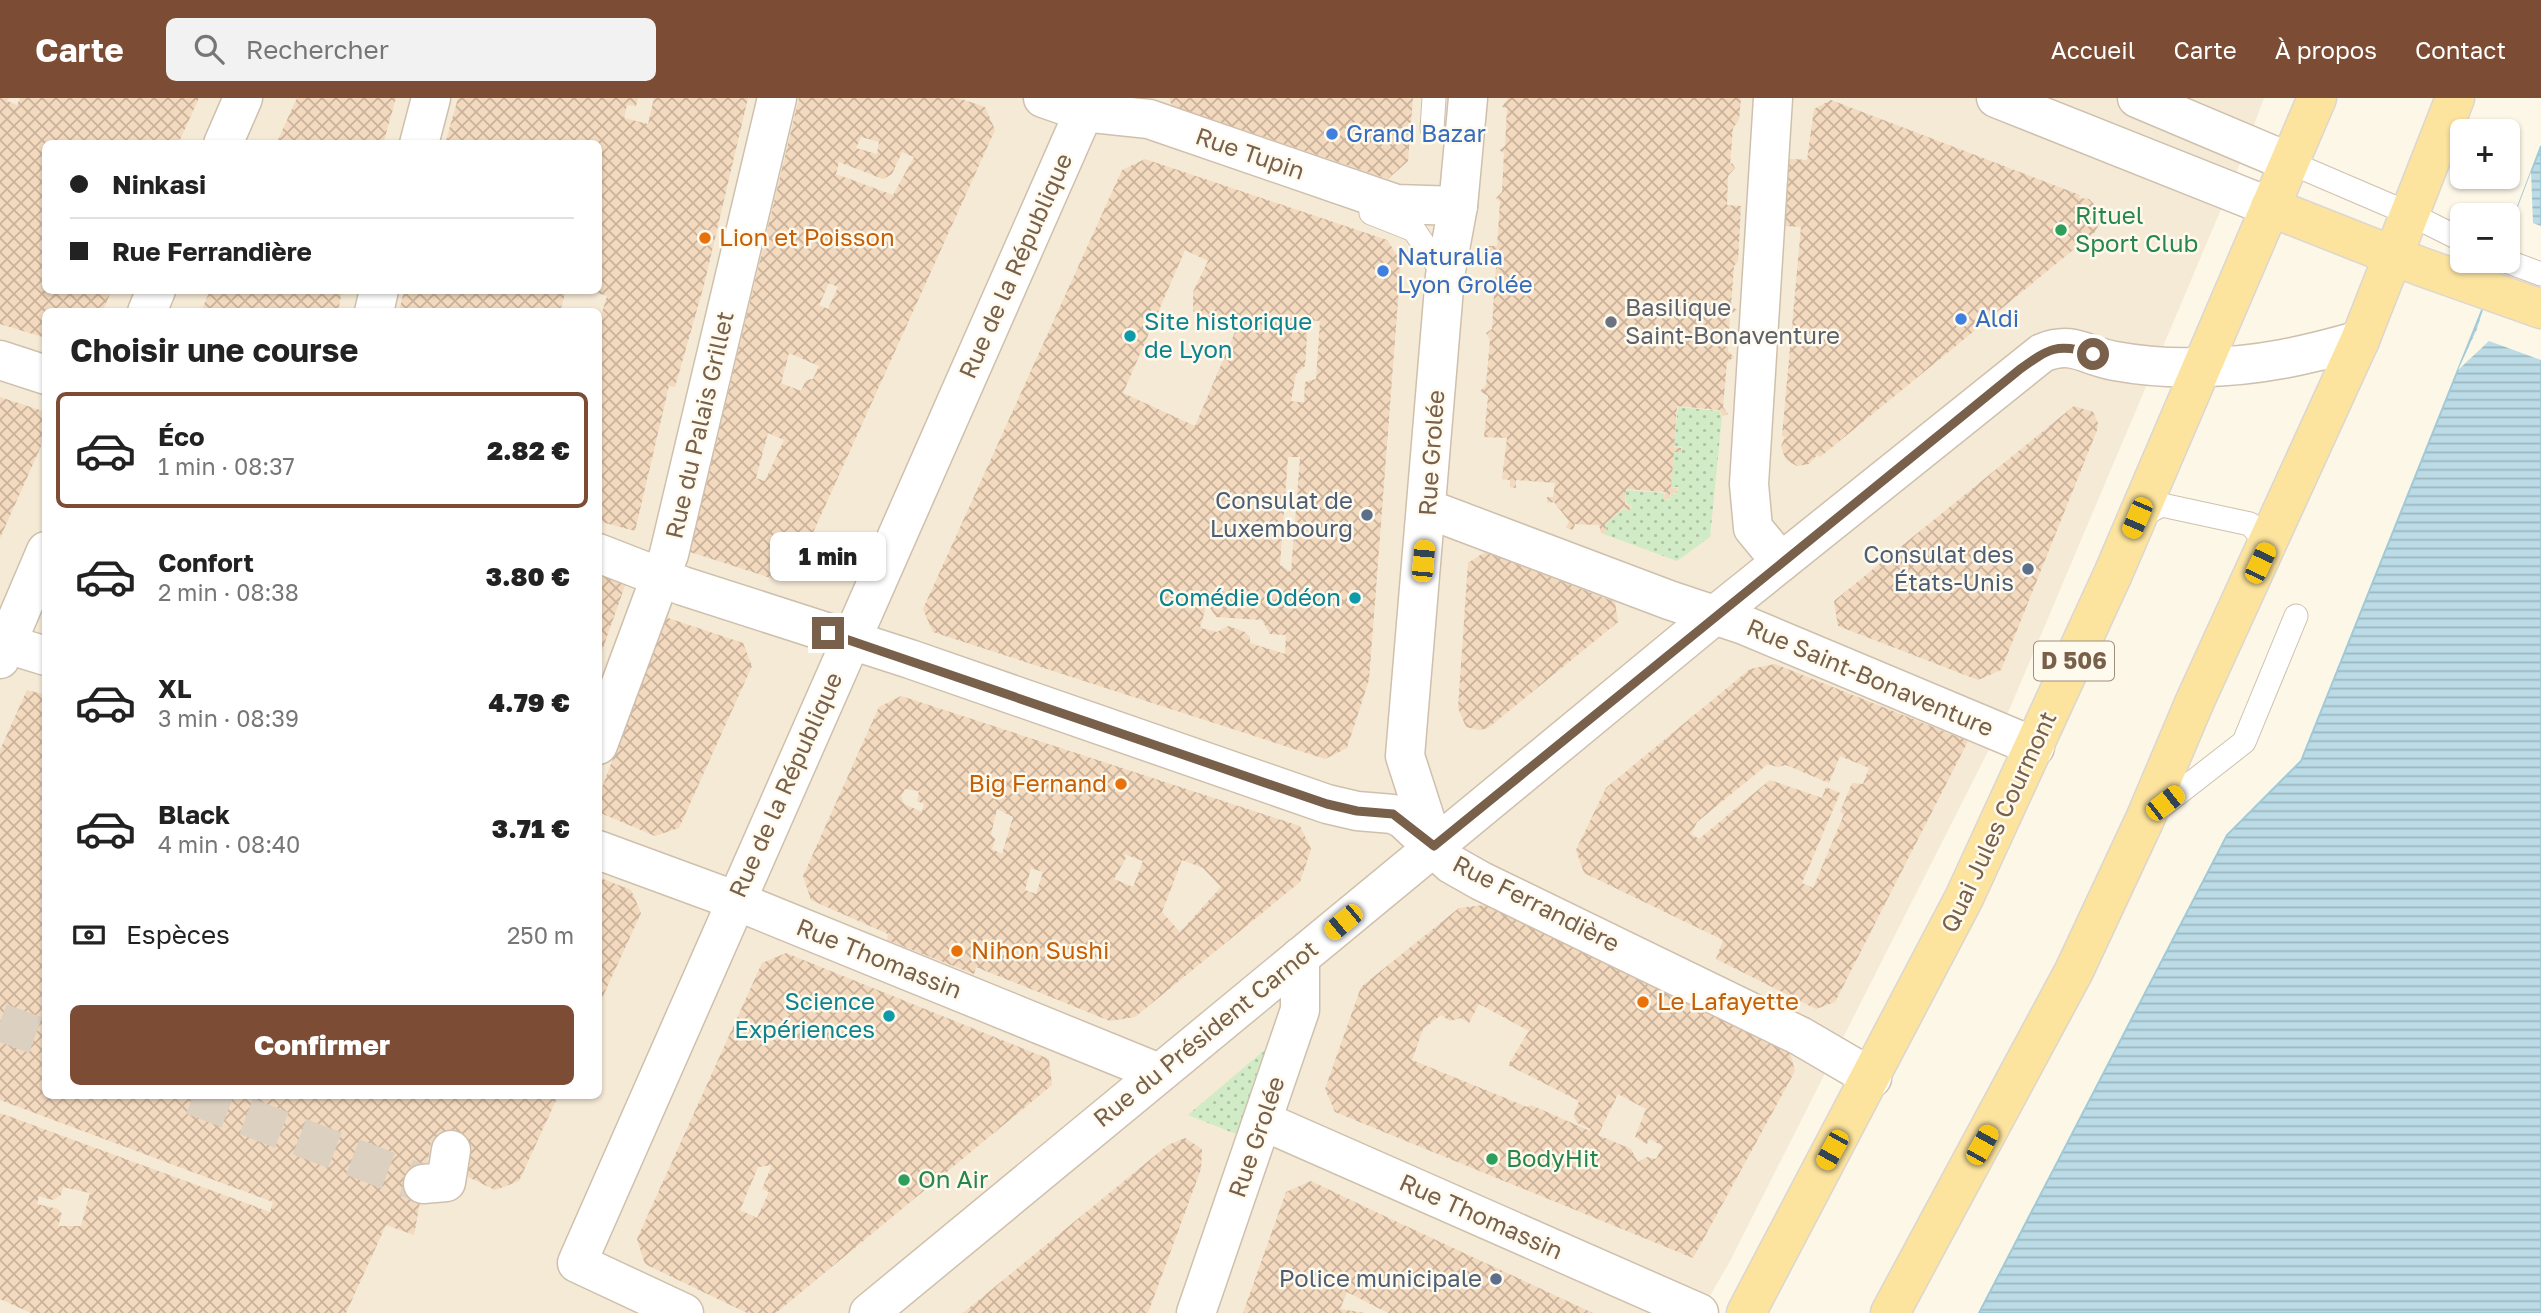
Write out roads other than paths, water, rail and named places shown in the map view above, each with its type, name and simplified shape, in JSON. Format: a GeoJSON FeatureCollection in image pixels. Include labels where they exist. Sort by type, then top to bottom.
{"type":"FeatureCollection","features":[{"type":"Feature","properties":{"kind":"main road","name":"Quai Jules Courmont"},"geometry":{"type":"LineString","coordinates":[[1746,1313],[1872,1078],[1964,898],[2113,575],[2318,98]]}},
{"type":"Feature","properties":{"kind":"main road"},"geometry":{"type":"LineString","coordinates":[[1890,1313],[2074,971],[2145,819],[2195,701],[2360,340],[2455,98]]}},
{"type":"Feature","properties":{"kind":"main road"},"geometry":{"type":"LineString","coordinates":[[2270,207],[2394,257],[2497,275],[2541,309]]}},
{"type":"Feature","properties":{"kind":"street"},"geometry":{"type":"LineString","coordinates":[[225,140],[243,98]]}},
{"type":"Feature","properties":{"kind":"street"},"geometry":{"type":"LineString","coordinates":[[420,140],[431,98]]}},
{"type":"Feature","properties":{"kind":"street","name":"Rue du Palais Grillet"},"geometry":{"type":"LineString","coordinates":[[602,735],[670,554],[777,98]]}},
{"type":"Feature","properties":{"kind":"street","name":"Rue Tupin"},"geometry":{"type":"LineString","coordinates":[[1043,98],[1149,119],[1396,204],[1458,206]]}},
{"type":"Feature","properties":{"kind":"street","name":"Rue Grolée"},"geometry":{"type":"LineString","coordinates":[[1434,846],[1405,756],[1445,276],[1458,206],[1468,98]]}},
{"type":"Feature","properties":{"kind":"street"},"geometry":{"type":"LineString","coordinates":[[1773,98],[1748,484],[1753,528],[1781,562]]}},
{"type":"Feature","properties":{"kind":"street"},"geometry":{"type":"LineString","coordinates":[[1996,98],[2270,207]]}},
{"type":"Feature","properties":{"kind":"street"},"geometry":{"type":"LineString","coordinates":[[2137,98],[2291,163]]}},
{"type":"Feature","properties":{"kind":"street","name":"Rue de la République"},"geometry":{"type":"LineString","coordinates":[[684,1313],[577,1263],[734,900],[1087,105]]}},
{"type":"Feature","properties":{"kind":"street","name":"Rue du Président Carnot"},"geometry":{"type":"LineString","coordinates":[[869,1313],[1715,615],[2042,353],[2058,346],[2073,347],[2114,361],[2201,368],[2284,361],[2360,340]]}},
{"type":"Feature","properties":{"kind":"street"},"geometry":{"type":"LineString","coordinates":[[0,360],[42,374]]}},
{"type":"Feature","properties":{"kind":"street","name":"Rue Saint-Bonaventure"},"geometry":{"type":"LineString","coordinates":[[1427,509],[1715,615],[2035,747]]}},
{"type":"Feature","properties":{"kind":"street","name":"Rue Ferrandière"},"geometry":{"type":"LineString","coordinates":[[602,554],[683,586],[851,640],[1327,804],[1357,811],[1393,814],[1434,846],[1451,864],[1481,881],[1810,1041],[1872,1078]]}},
{"type":"Feature","properties":{"kind":"street"},"geometry":{"type":"LineString","coordinates":[[42,560],[2,648],[42,655]]}},
{"type":"Feature","properties":{"kind":"street","name":"Rue Thomassin"},"geometry":{"type":"LineString","coordinates":[[602,851],[734,900],[1159,1073]]}},
{"type":"Feature","properties":{"kind":"street","name":"Rue Grolée"},"geometry":{"type":"LineString","coordinates":[[1196,1313],[1300,1010],[1300,957]]}},
{"type":"Feature","properties":{"kind":"street","name":"Rue Thomassin"},"geometry":{"type":"LineString","coordinates":[[1263,1121],[1699,1313]]}},
{"type":"Feature","properties":{"kind":"lane"},"geometry":{"type":"LineString","coordinates":[[1432,129],[1434,98]]}},
{"type":"Feature","properties":{"kind":"lane"},"geometry":{"type":"LineString","coordinates":[[2291,163],[2450,234]]}},
{"type":"Feature","properties":{"kind":"lane"},"geometry":{"type":"LineString","coordinates":[[1307,190],[1414,230],[1445,276]]}},
{"type":"Feature","properties":{"kind":"lane"},"geometry":{"type":"LineString","coordinates":[[2497,275],[2541,274]]}},
{"type":"Feature","properties":{"kind":"lane"},"geometry":{"type":"LineString","coordinates":[[2137,518],[2162,505],[2250,524],[2259,534],[2260,563]]}},
{"type":"Feature","properties":{"kind":"lane"},"geometry":{"type":"LineString","coordinates":[[2145,819],[2244,742],[2296,616]]}},
{"type":"Feature","properties":{"kind":"water"},"geometry":{"type":"Polygon","coordinates":[[[2541,146],[2541,1313],[1979,1313],[2227,835],[2301,761],[2482,310],[2488,289],[2499,273],[2520,273],[2519,203],[2541,146]]]}},
{"type":"Feature","properties":{"kind":"tunnel"},"geometry":{"type":"LineString","coordinates":[[0,1022],[42,1038]]}},
{"type":"Feature","properties":{"kind":"tunnel"},"geometry":{"type":"LineString","coordinates":[[201,1099],[423,1184]]}},
{"type":"Feature","properties":{"kind":"place","name":"Grand Bazar"},"geometry":{"type":"Point","coordinates":[1332,134]}},
{"type":"Feature","properties":{"kind":"place","name":"Rituel Sport Club"},"geometry":{"type":"Point","coordinates":[2061,230]}},
{"type":"Feature","properties":{"kind":"place","name":"Lion et Poisson"},"geometry":{"type":"Point","coordinates":[705,238]}},
{"type":"Feature","properties":{"kind":"place","name":"Naturalia Lyon Grolée"},"geometry":{"type":"Point","coordinates":[1383,271]}},
{"type":"Feature","properties":{"kind":"place","name":"Aldi"},"geometry":{"type":"Point","coordinates":[1961,319]}},
{"type":"Feature","properties":{"kind":"place","name":"Basilique Saint-Bonaventure"},"geometry":{"type":"Point","coordinates":[1611,322]}},
{"type":"Feature","properties":{"kind":"place","name":"Site historique de Lyon"},"geometry":{"type":"Point","coordinates":[1130,336]}},
{"type":"Feature","properties":{"kind":"place","name":"Consulat de Luxembourg"},"geometry":{"type":"Point","coordinates":[1367,515]}},
{"type":"Feature","properties":{"kind":"place","name":"Consulat des États-Unis"},"geometry":{"type":"Point","coordinates":[2028,569]}},
{"type":"Feature","properties":{"kind":"place","name":"Comédie Odéon"},"geometry":{"type":"Point","coordinates":[1355,598]}},
{"type":"Feature","properties":{"kind":"place","name":"Big Fernand"},"geometry":{"type":"Point","coordinates":[1121,784]}},
{"type":"Feature","properties":{"kind":"place","name":"Nihon Sushi"},"geometry":{"type":"Point","coordinates":[957,951]}},
{"type":"Feature","properties":{"kind":"place","name":"Le Lafayette"},"geometry":{"type":"Point","coordinates":[1643,1002]}},
{"type":"Feature","properties":{"kind":"place","name":"Science Expériences"},"geometry":{"type":"Point","coordinates":[889,1016]}},
{"type":"Feature","properties":{"kind":"place","name":"BodyHit"},"geometry":{"type":"Point","coordinates":[1492,1159]}},
{"type":"Feature","properties":{"kind":"place","name":"On Air"},"geometry":{"type":"Point","coordinates":[904,1180]}},
{"type":"Feature","properties":{"kind":"place","name":"Police municipale"},"geometry":{"type":"Point","coordinates":[1496,1279]}}]}
